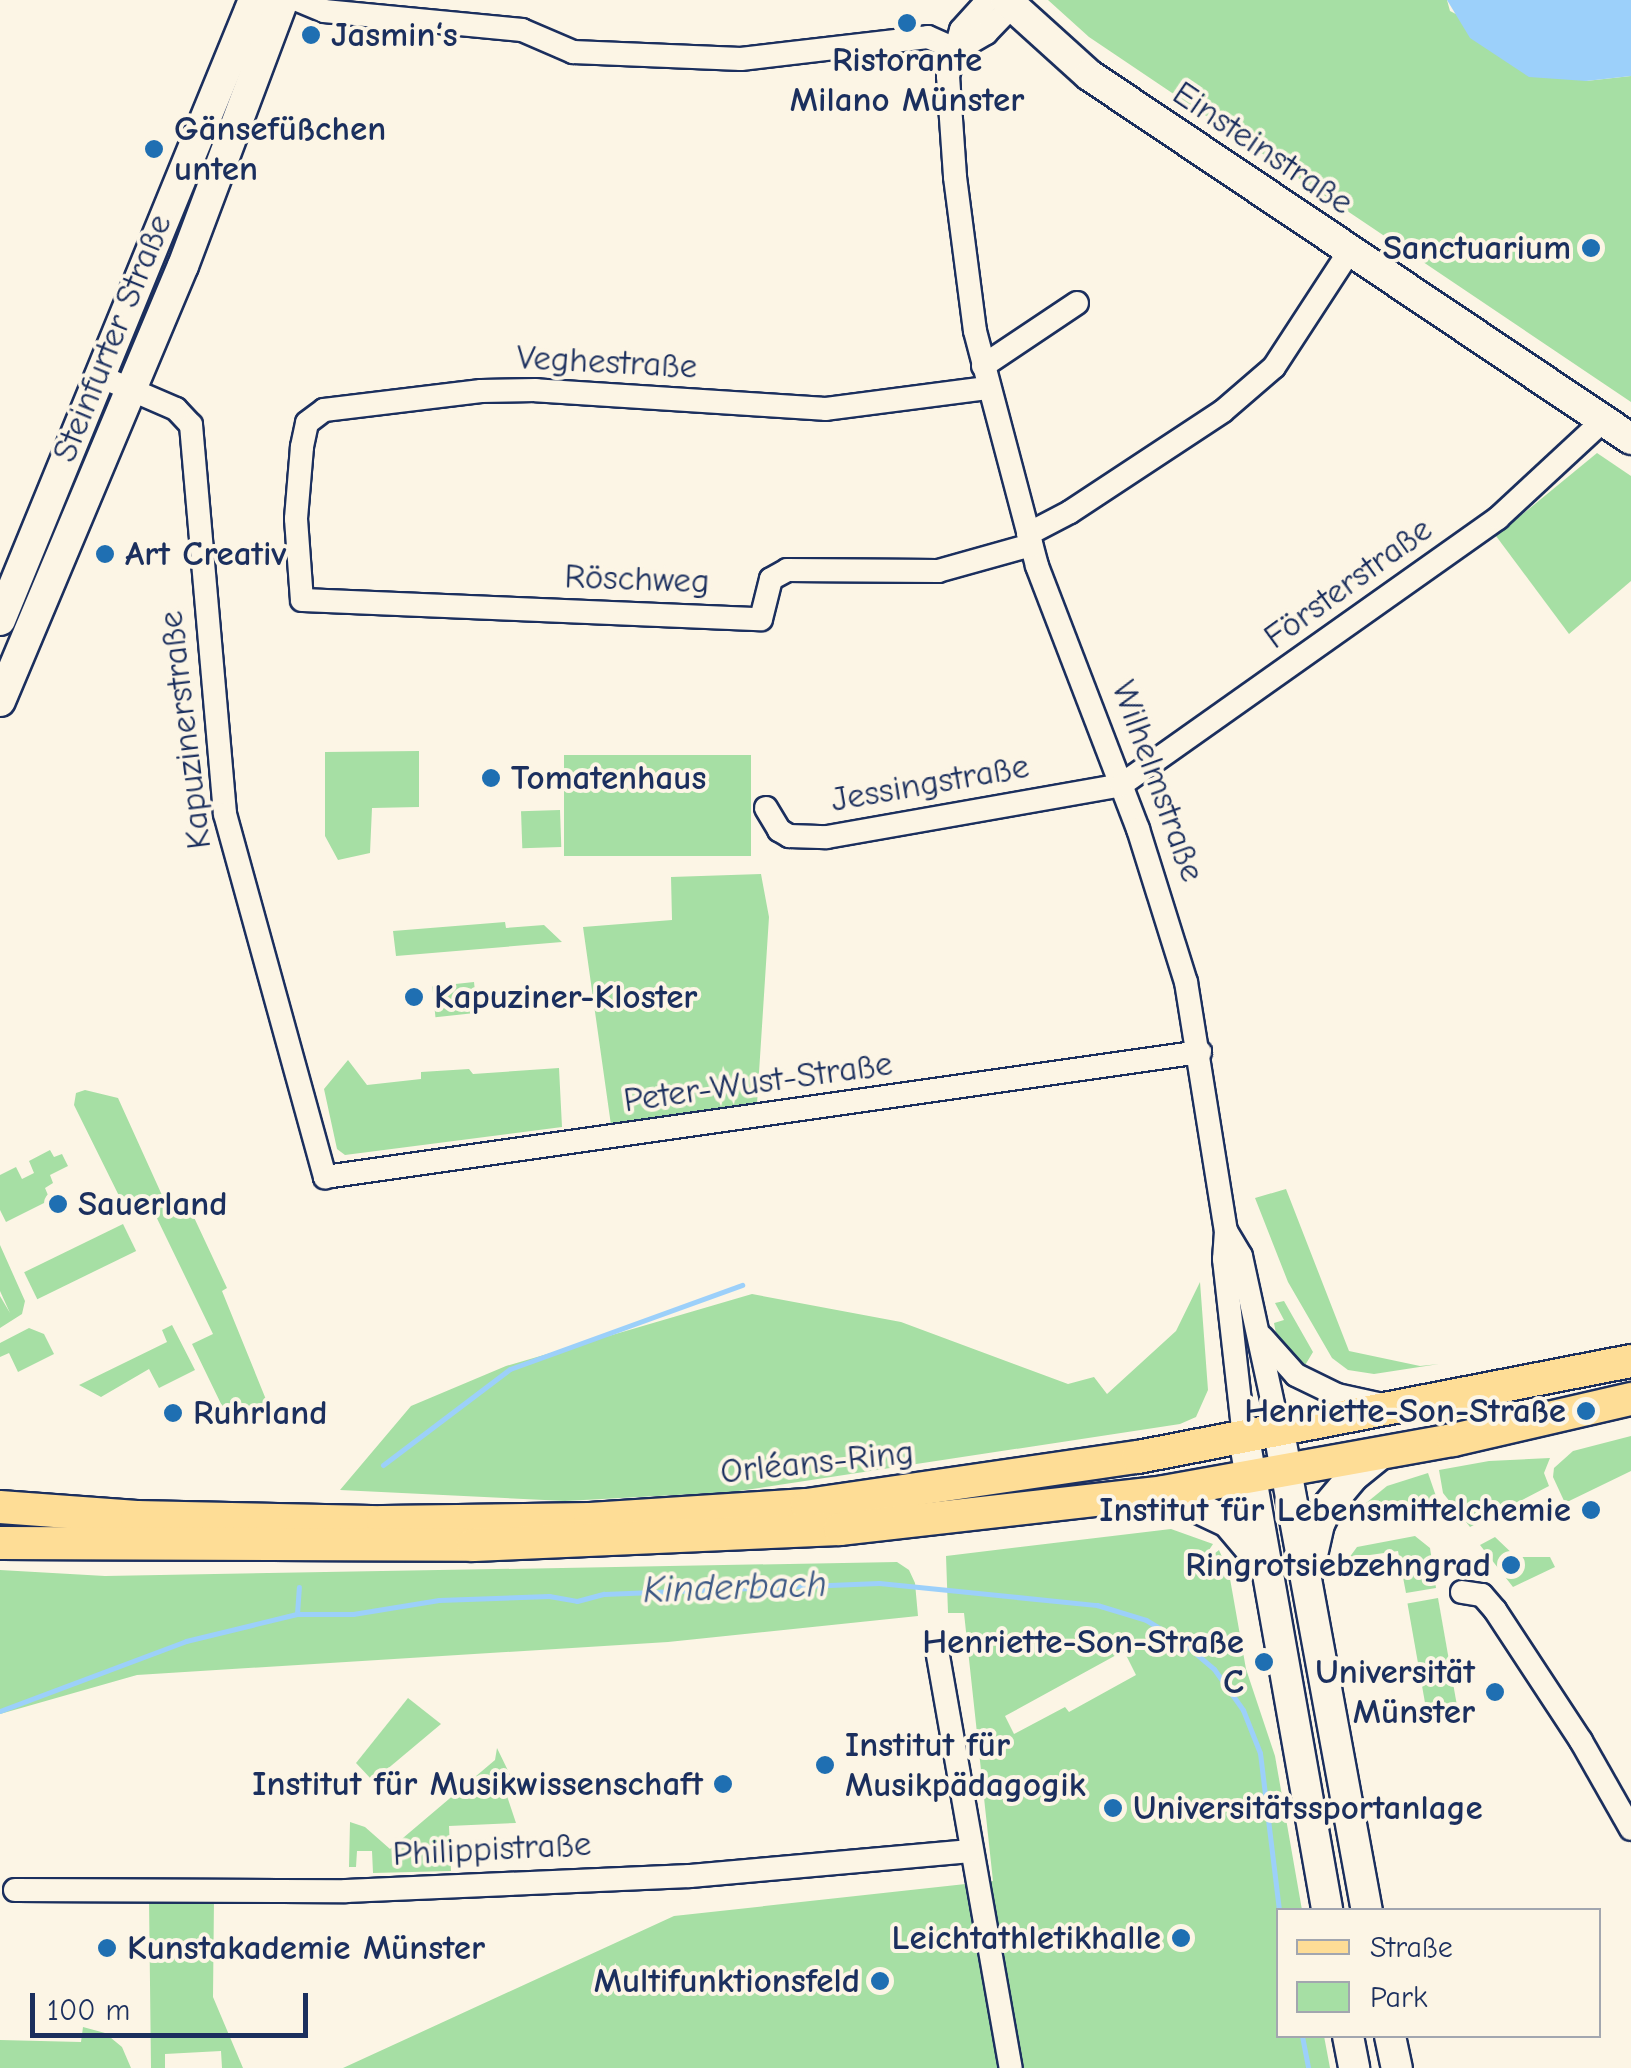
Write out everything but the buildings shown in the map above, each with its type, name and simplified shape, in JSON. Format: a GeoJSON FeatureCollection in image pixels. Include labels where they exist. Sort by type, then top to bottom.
{"type":"FeatureCollection","features":[{"type":"Feature","properties":{"kind":"main road","name":"Steinfurter Straße"},"geometry":{"type":"LineString","coordinates":[[0,620],[254,0]]}},
{"type":"Feature","properties":{"kind":"main road","name":"Steinfurter Straße"},"geometry":{"type":"LineString","coordinates":[[0,701],[9,656],[133,390],[219,176],[283,0]]}},
{"type":"Feature","properties":{"kind":"main road","name":"Einsteinstraße"},"geometry":{"type":"LineString","coordinates":[[1002,2],[1089,75],[1631,438]]}},
{"type":"Feature","properties":{"kind":"main road","name":"Orléans-Ring"},"geometry":{"type":"LineString","coordinates":[[0,1507],[108,1516],[350,1522],[690,1514],[908,1493],[1279,1432],[1631,1361]]}},
{"type":"Feature","properties":{"kind":"main road","name":"Orléans-Ring"},"geometry":{"type":"LineString","coordinates":[[0,1544],[402,1546],[642,1541],[911,1523],[1164,1492],[1288,1471],[1380,1455],[1631,1399]]}},
{"type":"Feature","properties":{"kind":"main road"},"geometry":{"type":"LineString","coordinates":[[1279,1432],[1367,1908]]}},
{"type":"Feature","properties":{"kind":"main road","name":"Wilhelmstraße"},"geometry":{"type":"LineString","coordinates":[[1244,1438],[1251,1477]]}},
{"type":"Feature","properties":{"kind":"main road"},"geometry":{"type":"LineString","coordinates":[[1308,1582],[1323,1514],[1344,1485],[1380,1455]]}},
{"type":"Feature","properties":{"kind":"main road"},"geometry":{"type":"LineString","coordinates":[[1251,1477],[1327,1908]]}},
{"type":"Feature","properties":{"kind":"main road"},"geometry":{"type":"LineString","coordinates":[[1164,1492],[1228,1522],[1246,1539],[1269,1573]]}},
{"type":"Feature","properties":{"kind":"main road"},"geometry":{"type":"LineString","coordinates":[[1348,2038],[1354,2068]]}},
{"type":"Feature","properties":{"kind":"main road"},"geometry":{"type":"LineString","coordinates":[[1390,2038],[1397,2068]]}},
{"type":"Feature","properties":{"kind":"street"},"geometry":{"type":"LineString","coordinates":[[298,0],[324,10],[522,30],[573,52],[741,59],[928,37],[957,50],[986,33],[1002,2]]}},
{"type":"Feature","properties":{"kind":"street","name":"Wilhelmstraße"},"geometry":{"type":"LineString","coordinates":[[957,50],[948,76],[962,244],[985,377],[1030,540],[1176,945],[1200,1052],[1226,1231],[1224,1259],[1244,1438]]}},
{"type":"Feature","properties":{"kind":"street"},"geometry":{"type":"LineString","coordinates":[[1030,540],[1224,410],[1262,378],[1274,366],[1349,252]]}},
{"type":"Feature","properties":{"kind":"street"},"geometry":{"type":"LineString","coordinates":[[985,377],[1077,303]]}},
{"type":"Feature","properties":{"kind":"street","name":"Veghestraße"},"geometry":{"type":"LineString","coordinates":[[298,502],[305,431],[310,419],[324,410],[482,391],[536,390],[826,409],[985,377]]}},
{"type":"Feature","properties":{"kind":"street","name":"Kapuzinerstraße"},"geometry":{"type":"LineString","coordinates":[[102,378],[176,410],[190,425],[225,814],[325,1177]]}},
{"type":"Feature","properties":{"kind":"street","name":"Försterstraße"},"geometry":{"type":"LineString","coordinates":[[1121,786],[1498,518],[1604,420]]}},
{"type":"Feature","properties":{"kind":"street","name":"Röschweg"},"geometry":{"type":"LineString","coordinates":[[298,502],[302,600],[761,619],[771,580],[787,570],[938,570],[1030,540]]}},
{"type":"Feature","properties":{"kind":"street","name":"Jessingstraße"},"geometry":{"type":"LineString","coordinates":[[766,808],[779,830],[789,836],[827,837],[1121,786]]}},
{"type":"Feature","properties":{"kind":"street","name":"Peter-Wust-Straße"},"geometry":{"type":"LineString","coordinates":[[325,1177],[1200,1052]]}},
{"type":"Feature","properties":{"kind":"street","name":"Wilhelmstraße"},"geometry":{"type":"LineString","coordinates":[[1226,1231],[1238,1244],[1279,1432]]}},
{"type":"Feature","properties":{"kind":"street","name":"Wilhelmstraße"},"geometry":{"type":"LineString","coordinates":[[1258,1330],[1280,1361],[1304,1380],[1349,1398],[1404,1408]]}},
{"type":"Feature","properties":{"kind":"street"},"geometry":{"type":"LineString","coordinates":[[1462,1592],[1482,1596],[1490,1604],[1572,1726],[1631,1829]]}},
{"type":"Feature","properties":{"kind":"street"},"geometry":{"type":"LineString","coordinates":[[937,1650],[1011,2068]]}},
{"type":"Feature","properties":{"kind":"street","name":"Philippistraße"},"geometry":{"type":"LineString","coordinates":[[15,1890],[346,1891],[690,1876],[971,1851]]}},
{"type":"Feature","properties":{"kind":"green space"},"geometry":{"type":"Polygon","coordinates":[[[1048,0],[1447,0],[1450,11],[1586,81],[1631,76],[1631,402],[1089,37],[1048,0]]]}},
{"type":"Feature","properties":{"kind":"green space"},"geometry":{"type":"Polygon","coordinates":[[[1597,453],[1631,476],[1631,581],[1569,634],[1496,536],[1597,453]]]}},
{"type":"Feature","properties":{"kind":"green space"},"geometry":{"type":"Polygon","coordinates":[[[419,751],[419,807],[372,808],[370,853],[338,860],[325,836],[325,752],[419,751]]]}},
{"type":"Feature","properties":{"kind":"green space"},"geometry":{"type":"Polygon","coordinates":[[[564,755],[751,755],[751,856],[564,856],[564,755]]]}},
{"type":"Feature","properties":{"kind":"green space"},"geometry":{"type":"Polygon","coordinates":[[[560,810],[561,847],[522,848],[521,811],[560,810]]]}},
{"type":"Feature","properties":{"kind":"green space"},"geometry":{"type":"Polygon","coordinates":[[[761,874],[769,917],[757,1104],[611,1125],[583,927],[672,920],[671,877],[761,874]]]}},
{"type":"Feature","properties":{"kind":"green space"},"geometry":{"type":"Polygon","coordinates":[[[505,922],[506,928],[544,925],[562,942],[396,956],[393,931],[505,922]]]}},
{"type":"Feature","properties":{"kind":"green space"},"geometry":{"type":"Polygon","coordinates":[[[474,982],[477,1013],[435,1017],[432,986],[474,982]]]}},
{"type":"Feature","properties":{"kind":"green space"},"geometry":{"type":"Polygon","coordinates":[[[348,1060],[367,1085],[421,1079],[421,1072],[469,1069],[473,1074],[559,1068],[562,1127],[345,1155],[337,1149],[324,1089],[348,1060]]]}},
{"type":"Feature","properties":{"kind":"green space"},"geometry":{"type":"Polygon","coordinates":[[[85,1090],[118,1098],[166,1204],[184,1196],[227,1288],[222,1291],[267,1402],[237,1412],[224,1410],[192,1344],[213,1334],[151,1206],[129,1216],[74,1105],[76,1093],[85,1090]]]}},
{"type":"Feature","properties":{"kind":"green space"},"geometry":{"type":"Polygon","coordinates":[[[50,1150],[54,1157],[62,1154],[68,1166],[50,1175],[53,1183],[45,1188],[50,1200],[6,1222],[0,1210],[0,1175],[16,1167],[22,1179],[34,1173],[29,1161],[50,1150]]]}},
{"type":"Feature","properties":{"kind":"green space"},"geometry":{"type":"Polygon","coordinates":[[[1286,1189],[1349,1351],[1420,1366],[1439,1364],[1374,1374],[1348,1370],[1332,1358],[1288,1282],[1255,1198],[1286,1189]]]}},
{"type":"Feature","properties":{"kind":"green space"},"geometry":{"type":"Polygon","coordinates":[[[123,1224],[136,1251],[37,1299],[24,1272],[123,1224]]]}},
{"type":"Feature","properties":{"kind":"green space"},"geometry":{"type":"Polygon","coordinates":[[[0,1245],[25,1301],[22,1314],[0,1328],[0,1296],[10,1313],[0,1291],[0,1245]]]}},
{"type":"Feature","properties":{"kind":"green space"},"geometry":{"type":"Polygon","coordinates":[[[1200,1282],[1208,1390],[1196,1417],[1180,1424],[732,1492],[565,1501],[340,1490],[411,1406],[506,1366],[752,1294],[901,1322],[1068,1384],[1094,1377],[1107,1394],[1176,1331],[1200,1282]]]}},
{"type":"Feature","properties":{"kind":"green space"},"geometry":{"type":"Polygon","coordinates":[[[1284,1301],[1313,1352],[1304,1367],[1277,1339],[1274,1323],[1284,1320],[1275,1303],[1284,1301]]]}},
{"type":"Feature","properties":{"kind":"green space"},"geometry":{"type":"Polygon","coordinates":[[[172,1325],[195,1370],[159,1388],[149,1369],[101,1397],[79,1385],[167,1342],[162,1330],[172,1325]]]}},
{"type":"Feature","properties":{"kind":"green space"},"geometry":{"type":"Polygon","coordinates":[[[29,1328],[44,1334],[54,1354],[18,1372],[9,1353],[0,1357],[0,1343],[29,1328]]]}},
{"type":"Feature","properties":{"kind":"green space"},"geometry":{"type":"Polygon","coordinates":[[[1631,1436],[1631,1471],[1565,1503],[1553,1477],[1554,1468],[1573,1451],[1631,1436]]]}},
{"type":"Feature","properties":{"kind":"green space"},"geometry":{"type":"Polygon","coordinates":[[[1550,1458],[1544,1473],[1549,1486],[1470,1527],[1443,1493],[1439,1470],[1489,1461],[1550,1458]]]}},
{"type":"Feature","properties":{"kind":"green space"},"geometry":{"type":"Polygon","coordinates":[[[1428,1473],[1439,1505],[1436,1509],[1373,1515],[1360,1508],[1387,1486],[1428,1473]]]}},
{"type":"Feature","properties":{"kind":"green space","name":"Universitätssportanlage"},"geometry":{"type":"Polygon","coordinates":[[[1171,1529],[1213,1544],[1209,1550],[1214,1554],[1219,1550],[1229,1573],[1246,1669],[1275,1756],[1302,1908],[1276,1908],[1276,2038],[1324,2038],[1330,2068],[343,2068],[674,1916],[993,1881],[964,1613],[948,1613],[946,1556],[1171,1529]],[[1120,1653],[1005,1716],[1014,1734],[1065,1707],[1069,1712],[1136,1675],[1125,1653],[1120,1653]]]}},
{"type":"Feature","properties":{"kind":"green space"},"geometry":{"type":"Polygon","coordinates":[[[1415,1536],[1430,1548],[1436,1588],[1406,1593],[1398,1551],[1349,1558],[1357,1547],[1415,1536]]]}},
{"type":"Feature","properties":{"kind":"green space"},"geometry":{"type":"Polygon","coordinates":[[[1495,1537],[1516,1557],[1550,1557],[1555,1567],[1513,1587],[1480,1545],[1495,1537]]]}},
{"type":"Feature","properties":{"kind":"green space"},"geometry":{"type":"Polygon","coordinates":[[[897,1562],[909,1570],[915,1583],[918,1616],[668,1642],[137,1675],[0,1714],[0,1570],[105,1576],[897,1562]]]}},
{"type":"Feature","properties":{"kind":"green space"},"geometry":{"type":"Polygon","coordinates":[[[1438,1598],[1458,1712],[1428,1718],[1407,1603],[1438,1598]]]}},
{"type":"Feature","properties":{"kind":"green space"},"geometry":{"type":"Polygon","coordinates":[[[408,1698],[441,1724],[373,1781],[356,1763],[408,1698]]]}},
{"type":"Feature","properties":{"kind":"green space"},"geometry":{"type":"Polygon","coordinates":[[[497,1748],[514,1783],[521,1781],[523,1787],[506,1793],[516,1823],[449,1826],[451,1871],[373,1873],[372,1851],[357,1851],[356,1867],[349,1867],[350,1822],[365,1827],[390,1849],[495,1760],[497,1748]]]}},
{"type":"Feature","properties":{"kind":"green space"},"geometry":{"type":"Polygon","coordinates":[[[149,1899],[214,1899],[213,1997],[243,2068],[222,2068],[221,2051],[165,2054],[165,2068],[151,2068],[149,1899]]]}},
{"type":"Feature","properties":{"kind":"green space"},"geometry":{"type":"Polygon","coordinates":[[[83,2027],[105,2033],[122,2047],[131,2068],[0,2068],[0,2040],[81,2042],[83,2027]]]}},
{"type":"Feature","properties":{"kind":"water"},"geometry":{"type":"Polygon","coordinates":[[[1447,0],[1631,0],[1631,76],[1586,81],[1529,77],[1470,38],[1447,0]]]}},
{"type":"Feature","properties":{"kind":"waterway"},"geometry":{"type":"LineString","coordinates":[[383,1465],[510,1369],[742,1285]]}},
{"type":"Feature","properties":{"kind":"waterway","name":"Kinderbach"},"geometry":{"type":"LineString","coordinates":[[0,1711],[186,1641],[297,1614],[353,1614],[439,1600],[549,1596],[577,1601],[604,1594],[879,1583],[1097,1605],[1146,1620],[1181,1641],[1214,1669],[1243,1710],[1260,1753],[1279,1908]]}},
{"type":"Feature","properties":{"kind":"waterway"},"geometry":{"type":"LineString","coordinates":[[297,1614],[299,1587]]}},
{"type":"Feature","properties":{"kind":"waterway","name":"Kinderbach"},"geometry":{"type":"LineString","coordinates":[[1302,2038],[1308,2068]]}},
{"type":"Feature","properties":{"kind":"place","name":"Ristorante Milano Münster"},"geometry":{"type":"Point","coordinates":[907,23]}},
{"type":"Feature","properties":{"kind":"place","name":"Jasmin‘s"},"geometry":{"type":"Point","coordinates":[311,35]}},
{"type":"Feature","properties":{"kind":"place","name":"Gänsefüßchen unten"},"geometry":{"type":"Point","coordinates":[154,149]}},
{"type":"Feature","properties":{"kind":"place","name":"Sanctuarium"},"geometry":{"type":"Point","coordinates":[1591,248]}},
{"type":"Feature","properties":{"kind":"place","name":"Art Creativ"},"geometry":{"type":"Point","coordinates":[105,554]}},
{"type":"Feature","properties":{"kind":"place","name":"Tomatenhaus"},"geometry":{"type":"Point","coordinates":[491,778]}},
{"type":"Feature","properties":{"kind":"place","name":"Kapuziner-Kloster"},"geometry":{"type":"Point","coordinates":[414,997]}},
{"type":"Feature","properties":{"kind":"place","name":"Sauerland"},"geometry":{"type":"Point","coordinates":[58,1204]}},
{"type":"Feature","properties":{"kind":"place","name":"Henriette-Son-Straße"},"geometry":{"type":"Point","coordinates":[1586,1411]}},
{"type":"Feature","properties":{"kind":"place","name":"Ruhrland"},"geometry":{"type":"Point","coordinates":[173,1413]}},
{"type":"Feature","properties":{"kind":"place","name":"Institut für Lebensmittelchemie"},"geometry":{"type":"Point","coordinates":[1591,1510]}},
{"type":"Feature","properties":{"kind":"place","name":"Ringrotsiebzehngrad"},"geometry":{"type":"Point","coordinates":[1511,1565]}},
{"type":"Feature","properties":{"kind":"place","name":"Henriette-Son-Straße C"},"geometry":{"type":"Point","coordinates":[1264,1662]}},
{"type":"Feature","properties":{"kind":"place","name":"Universität Münster"},"geometry":{"type":"Point","coordinates":[1495,1692]}},
{"type":"Feature","properties":{"kind":"place","name":"Institut für Musikpädagogik"},"geometry":{"type":"Point","coordinates":[825,1765]}},
{"type":"Feature","properties":{"kind":"place","name":"Institut für Musikwissenschaft"},"geometry":{"type":"Point","coordinates":[723,1784]}},
{"type":"Feature","properties":{"kind":"place","name":"Universitätssportanlage"},"geometry":{"type":"Point","coordinates":[1113,1808]}},
{"type":"Feature","properties":{"kind":"place","name":"Leichtathletikhalle"},"geometry":{"type":"Point","coordinates":[1181,1938]}},
{"type":"Feature","properties":{"kind":"place","name":"Kunstakademie Münster"},"geometry":{"type":"Point","coordinates":[107,1948]}},
{"type":"Feature","properties":{"kind":"place","name":"Multifunktionsfeld"},"geometry":{"type":"Point","coordinates":[880,1981]}}]}
